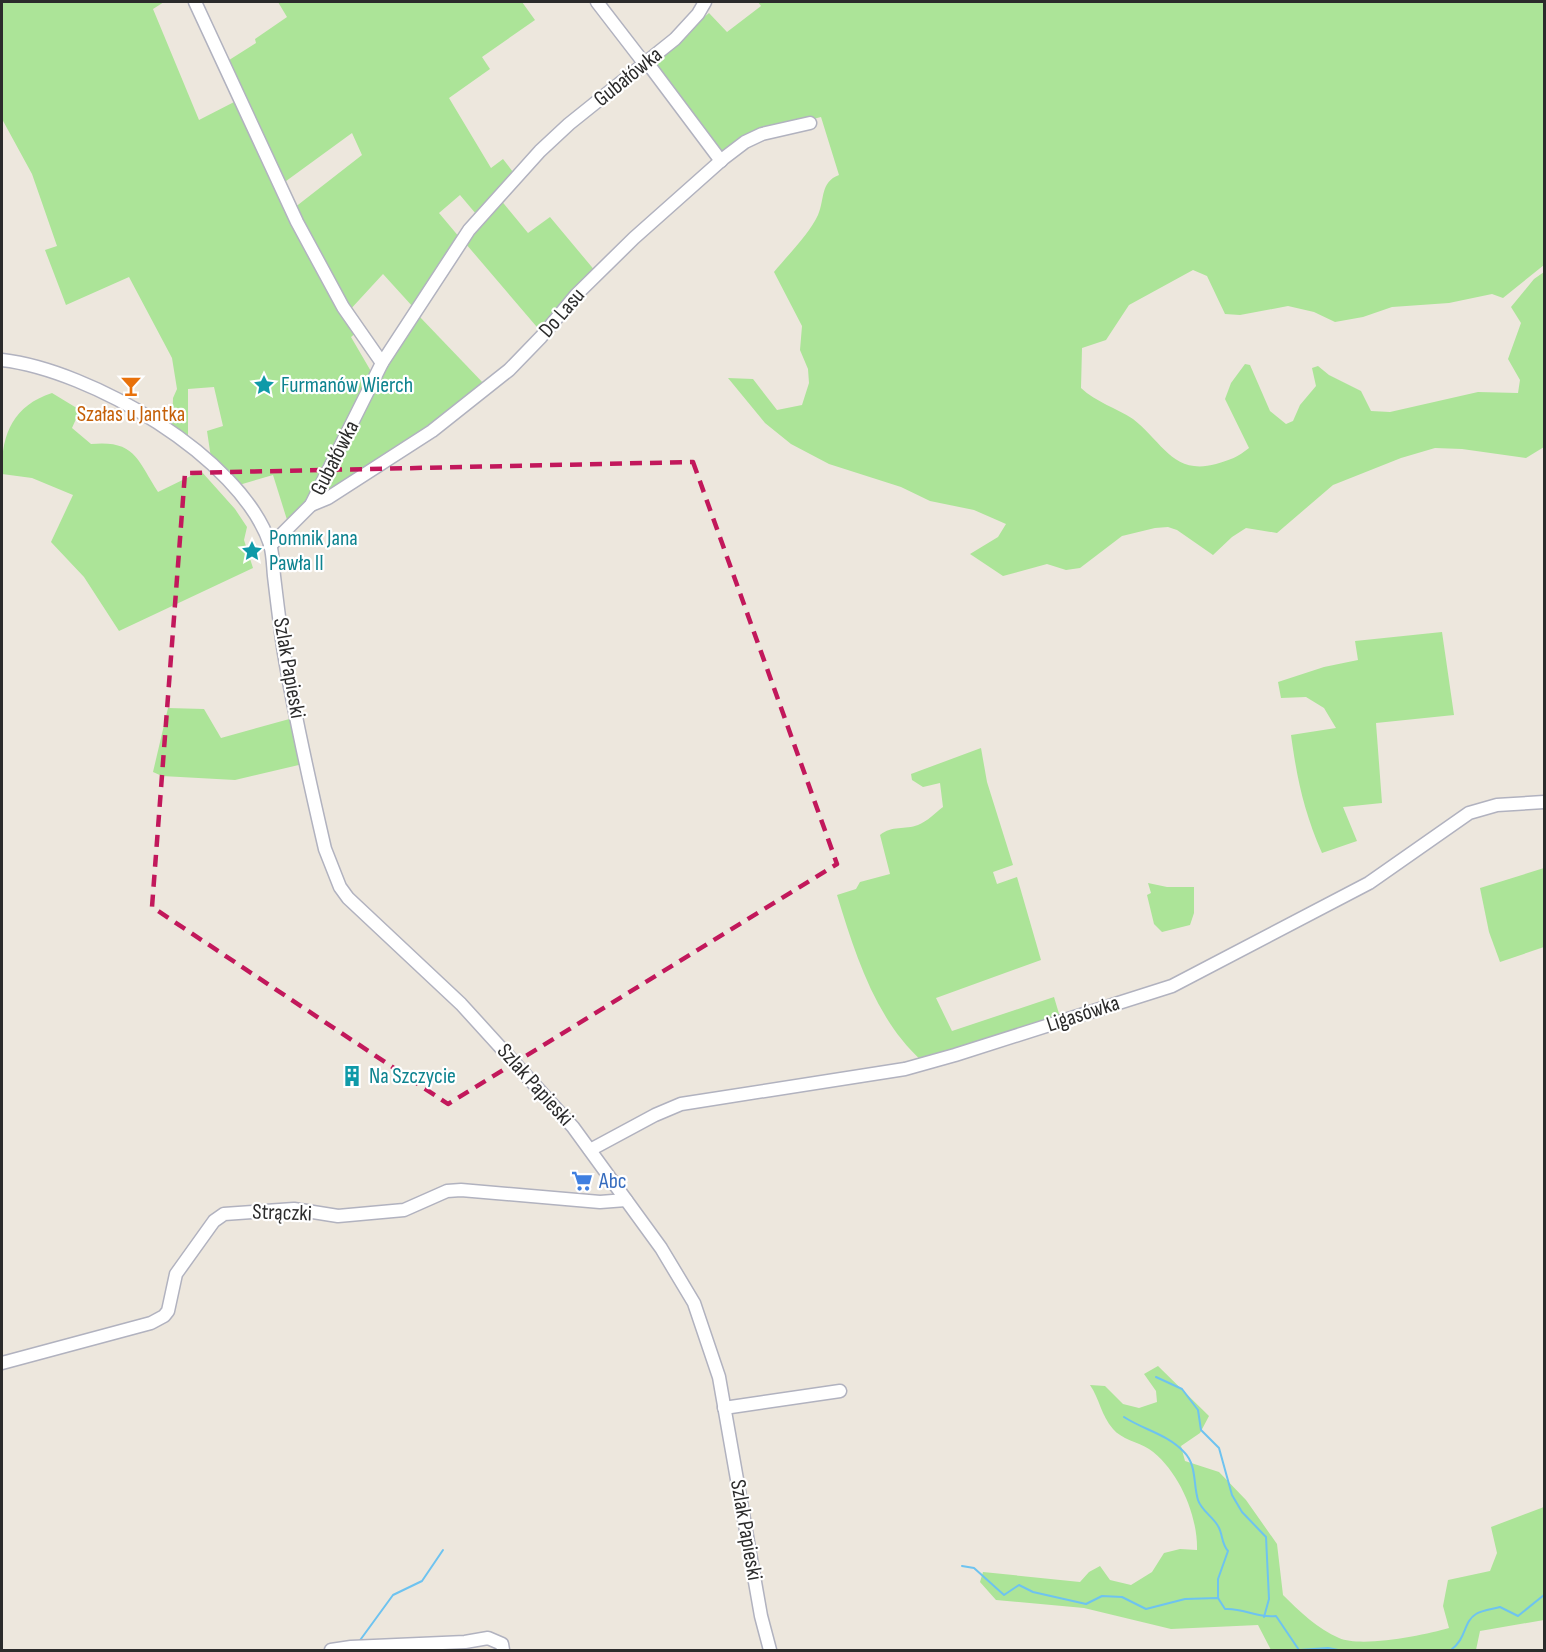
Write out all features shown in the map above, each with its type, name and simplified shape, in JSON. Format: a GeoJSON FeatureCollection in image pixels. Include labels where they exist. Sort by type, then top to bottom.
{"type":"FeatureCollection","features":[{"type":"Feature","properties":{"kind":"street"},"geometry":{"type":"LineString","coordinates":[[195,2],[297,222],[343,307],[382,363]]}},
{"type":"Feature","properties":{"kind":"street"},"geometry":{"type":"LineString","coordinates":[[597,2],[721,162]]}},
{"type":"Feature","properties":{"kind":"street","name":"Gubałówka"},"geometry":{"type":"LineString","coordinates":[[270,546],[311,505],[382,363],[469,230],[496,197],[569,124],[675,39],[698,14],[705,2]]}},
{"type":"Feature","properties":{"kind":"street","name":"Do Lasu"},"geometry":{"type":"LineString","coordinates":[[311,505],[328,498],[432,431],[482,392],[541,338],[576,295],[633,238],[745,142],[762,134],[810,123]]}},
{"type":"Feature","properties":{"kind":"street"},"geometry":{"type":"LineString","coordinates":[[2,360],[60,373],[108,394],[149,418],[210,462],[232,484],[254,513],[270,546]]}},
{"type":"Feature","properties":{"kind":"street","name":"Szlak Papieski"},"geometry":{"type":"LineString","coordinates":[[270,546],[284,653],[314,802],[325,849],[340,887],[357,908],[461,1004],[534,1082],[590,1150],[661,1248],[694,1303],[713,1356],[761,1616],[770,1650]]}},
{"type":"Feature","properties":{"kind":"street","name":"Ligasówka"},"geometry":{"type":"LineString","coordinates":[[590,1150],[655,1115],[681,1104],[905,1069],[1172,986],[1369,884],[1469,813],[1497,805],[1545,802]]}},
{"type":"Feature","properties":{"kind":"street","name":"Strączki"},"geometry":{"type":"LineString","coordinates":[[2,1363],[151,1323],[164,1317],[168,1311],[176,1274],[214,1221],[224,1214],[294,1209],[338,1216],[404,1210],[447,1191],[461,1190],[600,1202],[626,1200]]}},
{"type":"Feature","properties":{"kind":"street"},"geometry":{"type":"LineString","coordinates":[[724,1408],[840,1391]]}},
{"type":"Feature","properties":{"kind":"street"},"geometry":{"type":"LineString","coordinates":[[331,1650],[351,1647],[465,1642],[488,1638],[502,1644],[503,1650]]}},
{"type":"Feature","properties":{"kind":"highlighted area"},"geometry":{"type":"Polygon","coordinates":[[[693,462],[837,864],[448,1104],[152,907],[185,473],[693,462]]]}},
{"type":"Feature","properties":{"kind":"green space"},"geometry":{"type":"Polygon","coordinates":[[[2,2],[164,2],[153,9],[199,120],[236,101],[357,332],[351,337],[372,373],[313,492],[288,523],[273,475],[239,485],[211,458],[207,431],[223,426],[214,387],[188,389],[188,440],[172,428],[173,398],[177,389],[172,358],[129,277],[66,305],[45,250],[57,246],[32,174],[2,119],[2,2]]]}},
{"type":"Feature","properties":{"kind":"green space"},"geometry":{"type":"Polygon","coordinates":[[[278,2],[522,2],[535,20],[482,57],[490,69],[449,98],[491,168],[503,159],[513,172],[476,214],[460,195],[439,213],[460,238],[413,307],[383,274],[348,312],[294,208],[362,155],[352,133],[282,184],[226,62],[256,43],[255,39],[287,17],[278,2]]]}},
{"type":"Feature","properties":{"kind":"green space"},"geometry":{"type":"Polygon","coordinates":[[[758,2],[1544,2],[1544,265],[1503,298],[1492,294],[1449,303],[1392,307],[1363,317],[1335,322],[1314,312],[1288,306],[1240,315],[1225,314],[1207,276],[1193,270],[1129,305],[1106,340],[1082,348],[1081,388],[1133,419],[1178,461],[1201,466],[1230,460],[1249,448],[1225,399],[1231,383],[1245,364],[1250,365],[1270,411],[1286,424],[1293,421],[1300,405],[1316,386],[1312,368],[1318,366],[1329,375],[1361,391],[1371,411],[1390,412],[1478,392],[1518,393],[1520,380],[1508,359],[1521,323],[1511,307],[1534,279],[1544,272],[1544,447],[1526,458],[1462,449],[1435,448],[1401,458],[1333,485],[1277,533],[1246,528],[1232,537],[1213,555],[1177,530],[1168,527],[1155,528],[1122,536],[1080,568],[1066,570],[1047,564],[1003,576],[970,554],[998,537],[1006,524],[974,510],[930,501],[901,487],[829,464],[791,444],[765,423],[728,378],[753,379],[777,410],[802,405],[809,383],[808,369],[800,350],[802,326],[774,272],[810,229],[818,215],[826,187],[833,178],[839,175],[821,117],[762,132],[715,163],[644,68],[709,13],[727,32],[761,6],[758,2]]]}},
{"type":"Feature","properties":{"kind":"green space"},"geometry":{"type":"Polygon","coordinates":[[[500,199],[528,233],[550,217],[596,272],[542,333],[466,244],[473,231],[500,199]]]}},
{"type":"Feature","properties":{"kind":"green space"},"geometry":{"type":"Polygon","coordinates":[[[418,315],[486,386],[452,414],[321,495],[385,368],[418,315]]]}},
{"type":"Feature","properties":{"kind":"green space"},"geometry":{"type":"Polygon","coordinates":[[[52,393],[80,410],[72,428],[91,444],[117,445],[133,454],[158,492],[201,471],[235,509],[247,527],[244,540],[253,568],[119,631],[84,577],[51,542],[73,495],[32,478],[2,474],[7,435],[18,414],[38,399],[52,393]]]}},
{"type":"Feature","properties":{"kind":"green space"},"geometry":{"type":"Polygon","coordinates":[[[1442,632],[1454,715],[1376,723],[1382,803],[1343,807],[1357,841],[1322,853],[1302,795],[1291,735],[1336,728],[1324,708],[1306,697],[1281,698],[1278,682],[1324,667],[1358,660],[1355,641],[1442,632]]]}},
{"type":"Feature","properties":{"kind":"green space"},"geometry":{"type":"Polygon","coordinates":[[[168,708],[204,709],[221,738],[293,718],[303,764],[235,780],[162,776],[153,772],[168,708]]]}},
{"type":"Feature","properties":{"kind":"green space"},"geometry":{"type":"Polygon","coordinates":[[[981,748],[987,782],[1013,865],[993,872],[997,884],[1017,877],[1041,960],[936,998],[952,1031],[1054,997],[1060,1017],[922,1061],[891,1026],[879,1005],[859,962],[837,895],[856,889],[860,882],[890,874],[880,835],[889,830],[918,825],[943,807],[940,783],[923,787],[912,780],[911,774],[981,748]]]}},
{"type":"Feature","properties":{"kind":"green space"},"geometry":{"type":"Polygon","coordinates":[[[1544,868],[1544,947],[1500,962],[1489,932],[1480,888],[1544,868]]]}},
{"type":"Feature","properties":{"kind":"green space"},"geometry":{"type":"Polygon","coordinates":[[[1148,883],[1167,887],[1194,887],[1194,913],[1190,925],[1162,932],[1154,924],[1147,895],[1151,893],[1148,883]]]}},
{"type":"Feature","properties":{"kind":"green space"},"geometry":{"type":"Polygon","coordinates":[[[1158,1366],[1209,1416],[1200,1433],[1181,1446],[1185,1461],[1219,1472],[1246,1500],[1277,1544],[1283,1595],[1316,1625],[1339,1638],[1363,1642],[1410,1637],[1449,1628],[1443,1606],[1448,1580],[1490,1571],[1497,1553],[1491,1527],[1544,1507],[1544,1620],[1480,1631],[1476,1650],[1271,1650],[1258,1625],[1171,1629],[1084,1608],[996,1600],[980,1582],[983,1572],[1080,1582],[1089,1572],[1100,1566],[1110,1580],[1131,1585],[1152,1572],[1164,1553],[1180,1549],[1197,1550],[1190,1508],[1169,1468],[1149,1449],[1120,1435],[1113,1429],[1090,1385],[1105,1386],[1123,1404],[1139,1408],[1157,1402],[1156,1391],[1144,1374],[1158,1366]]]}},
{"type":"Feature","properties":{"kind":"waterway"},"geometry":{"type":"LineString","coordinates":[[1156,1377],[1182,1389],[1198,1410],[1201,1430],[1219,1448],[1232,1495],[1242,1512],[1266,1537],[1269,1599],[1264,1617]]}},
{"type":"Feature","properties":{"kind":"waterway"},"geometry":{"type":"LineString","coordinates":[[1124,1417],[1163,1436],[1188,1457],[1193,1469],[1196,1494],[1200,1504],[1218,1526],[1228,1551],[1218,1579],[1218,1598]]}},
{"type":"Feature","properties":{"kind":"waterway"},"geometry":{"type":"LineString","coordinates":[[358,1643],[393,1595],[422,1581],[443,1550]]}},
{"type":"Feature","properties":{"kind":"waterway"},"geometry":{"type":"LineString","coordinates":[[962,1566],[974,1568],[1004,1595],[1019,1585],[1033,1592],[1086,1604],[1102,1596],[1122,1597],[1146,1609],[1185,1599],[1218,1598],[1225,1609],[1261,1616],[1276,1616],[1299,1650],[1328,1648],[1338,1650]]}},
{"type":"Feature","properties":{"kind":"waterway"},"geometry":{"type":"LineString","coordinates":[[1451,1650],[1476,1614],[1500,1607],[1518,1616],[1544,1595]]}},
{"type":"Feature","properties":{"kind":"place","name":"Furmanów Wierch"},"geometry":{"type":"Point","coordinates":[264,385]}},
{"type":"Feature","properties":{"kind":"place","name":"Szałas u Jantka"},"geometry":{"type":"Point","coordinates":[131,386]}},
{"type":"Feature","properties":{"kind":"place","name":"Pomnik Jana Pawła II"},"geometry":{"type":"Point","coordinates":[252,551]}},
{"type":"Feature","properties":{"kind":"place","name":"Na Szczycie"},"geometry":{"type":"Point","coordinates":[352,1076]}},
{"type":"Feature","properties":{"kind":"place","name":"Abc"},"geometry":{"type":"Point","coordinates":[582,1181]}}]}
